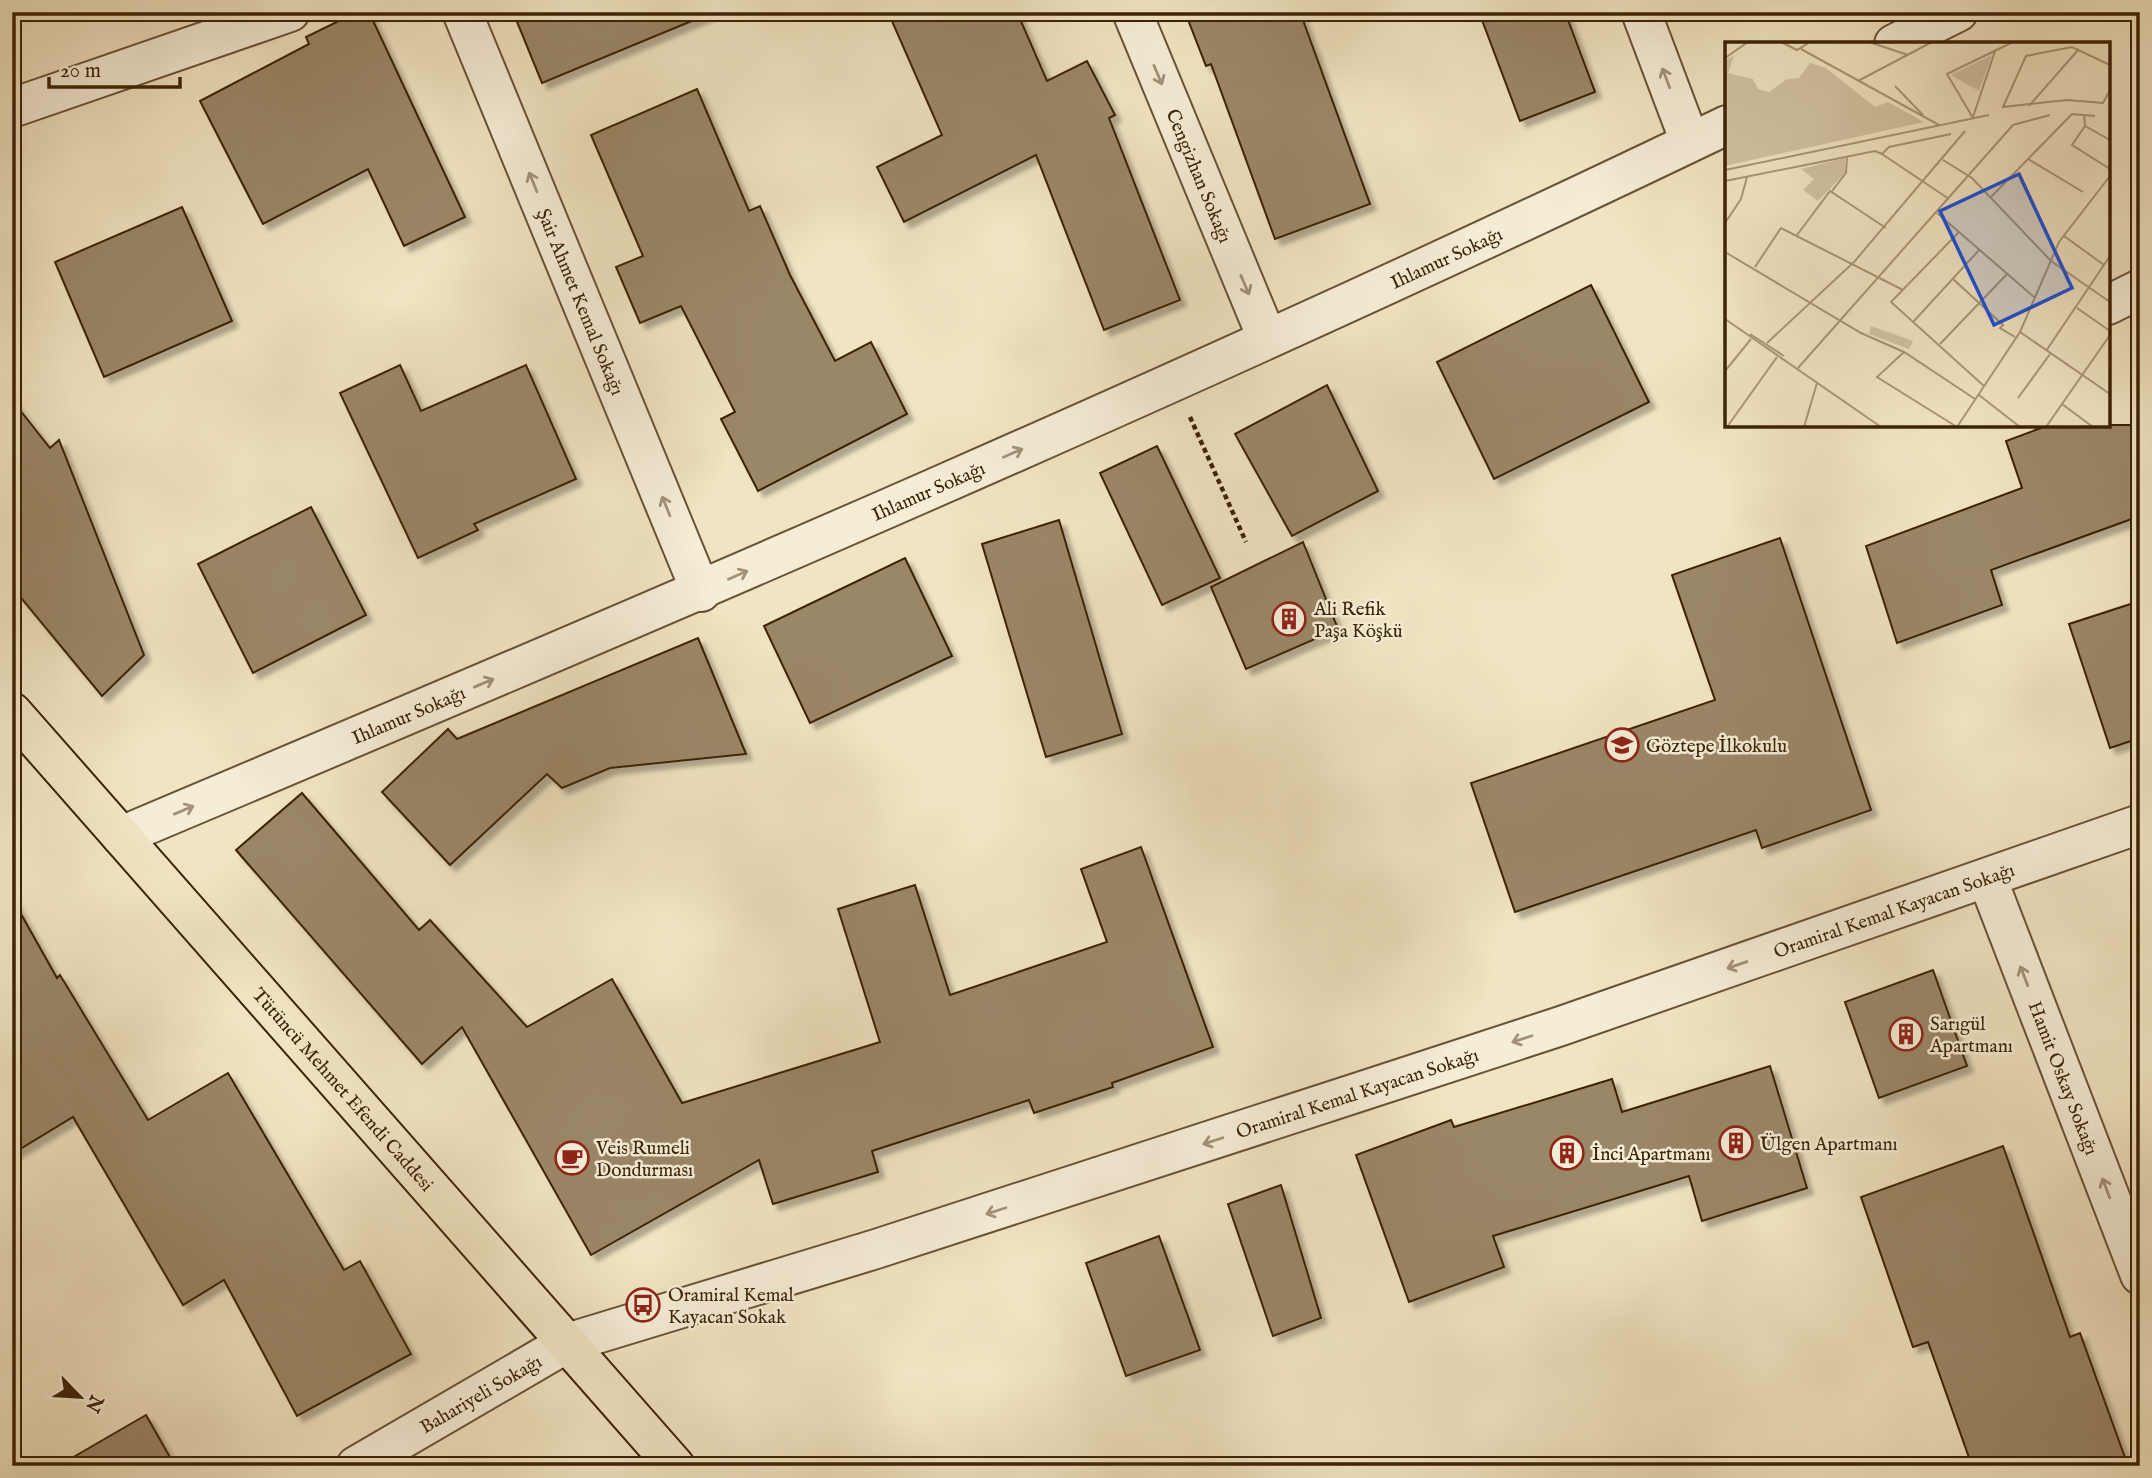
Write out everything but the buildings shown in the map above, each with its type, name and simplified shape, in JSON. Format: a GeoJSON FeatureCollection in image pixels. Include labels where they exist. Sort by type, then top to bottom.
{"type":"FeatureCollection","features":[{"type":"Feature","properties":{"kind":"main road","name":"Tütüncü Mehmet Efendi Caddesi"},"geometry":{"type":"LineString","coordinates":[[12,712],[675,1466]]}},
{"type":"Feature","properties":{"kind":"street"},"geometry":{"type":"LineString","coordinates":[[12,108],[290,12]]}},
{"type":"Feature","properties":{"kind":"street","name":"Şair Ahmet Kemal Sokağı"},"geometry":{"type":"LineString","coordinates":[[463,12],[701,592]]}},
{"type":"Feature","properties":{"kind":"street","name":"Cengizhan Sokağı"},"geometry":{"type":"LineString","coordinates":[[1132,12],[1268,338]]}},
{"type":"Feature","properties":{"kind":"street"},"geometry":{"type":"LineString","coordinates":[[1641,12],[1690,142]]}},
{"type":"Feature","properties":{"kind":"street"},"geometry":{"type":"LineString","coordinates":[[1898,42],[1958,12]]}},
{"type":"Feature","properties":{"kind":"street","name":"Ihlamur Sokağı"},"geometry":{"type":"LineString","coordinates":[[121,836],[701,592],[1174,382],[1725,126]]}},
{"type":"Feature","properties":{"kind":"street"},"geometry":{"type":"LineString","coordinates":[[2110,304],[2140,289]]}},
{"type":"Feature","properties":{"kind":"street","name":"Oramiral Kemal Kayacan Sokağı"},"geometry":{"type":"LineString","coordinates":[[567,1343],[1102,1177],[1561,1026],[2140,824]]}},
{"type":"Feature","properties":{"kind":"street","name":"Hamit Oskay Sokağı"},"geometry":{"type":"LineString","coordinates":[[1987,878],[2140,1275]]}},
{"type":"Feature","properties":{"kind":"street","name":"Bahariyeli Sokağı"},"geometry":{"type":"LineString","coordinates":[[356,1466],[567,1343]]}},
{"type":"Feature","properties":{"kind":"path"},"geometry":{"type":"LineString","coordinates":[[1174,382],[1247,542]]}},
{"type":"Feature","properties":{"kind":"place","name":"Ali Refik Paşa Köşkü"},"geometry":{"type":"Point","coordinates":[1289,619]}},
{"type":"Feature","properties":{"kind":"place","name":"Göztepe İlkokulu"},"geometry":{"type":"Point","coordinates":[1622,745]}},
{"type":"Feature","properties":{"kind":"place","name":"Sarıgül Apartmanı"},"geometry":{"type":"Point","coordinates":[1906,1034]}},
{"type":"Feature","properties":{"kind":"place","name":"Ülgen Apartmanı"},"geometry":{"type":"Point","coordinates":[1736,1143]}},
{"type":"Feature","properties":{"kind":"place","name":"İnci Apartmanı"},"geometry":{"type":"Point","coordinates":[1567,1153]}},
{"type":"Feature","properties":{"kind":"place","name":"Veis Rumeli Dondurması"},"geometry":{"type":"Point","coordinates":[572,1158]}},
{"type":"Feature","properties":{"kind":"place","name":"Oramiral Kemal Kayacan Sokak"},"geometry":{"type":"Point","coordinates":[643,1305]}}]}
